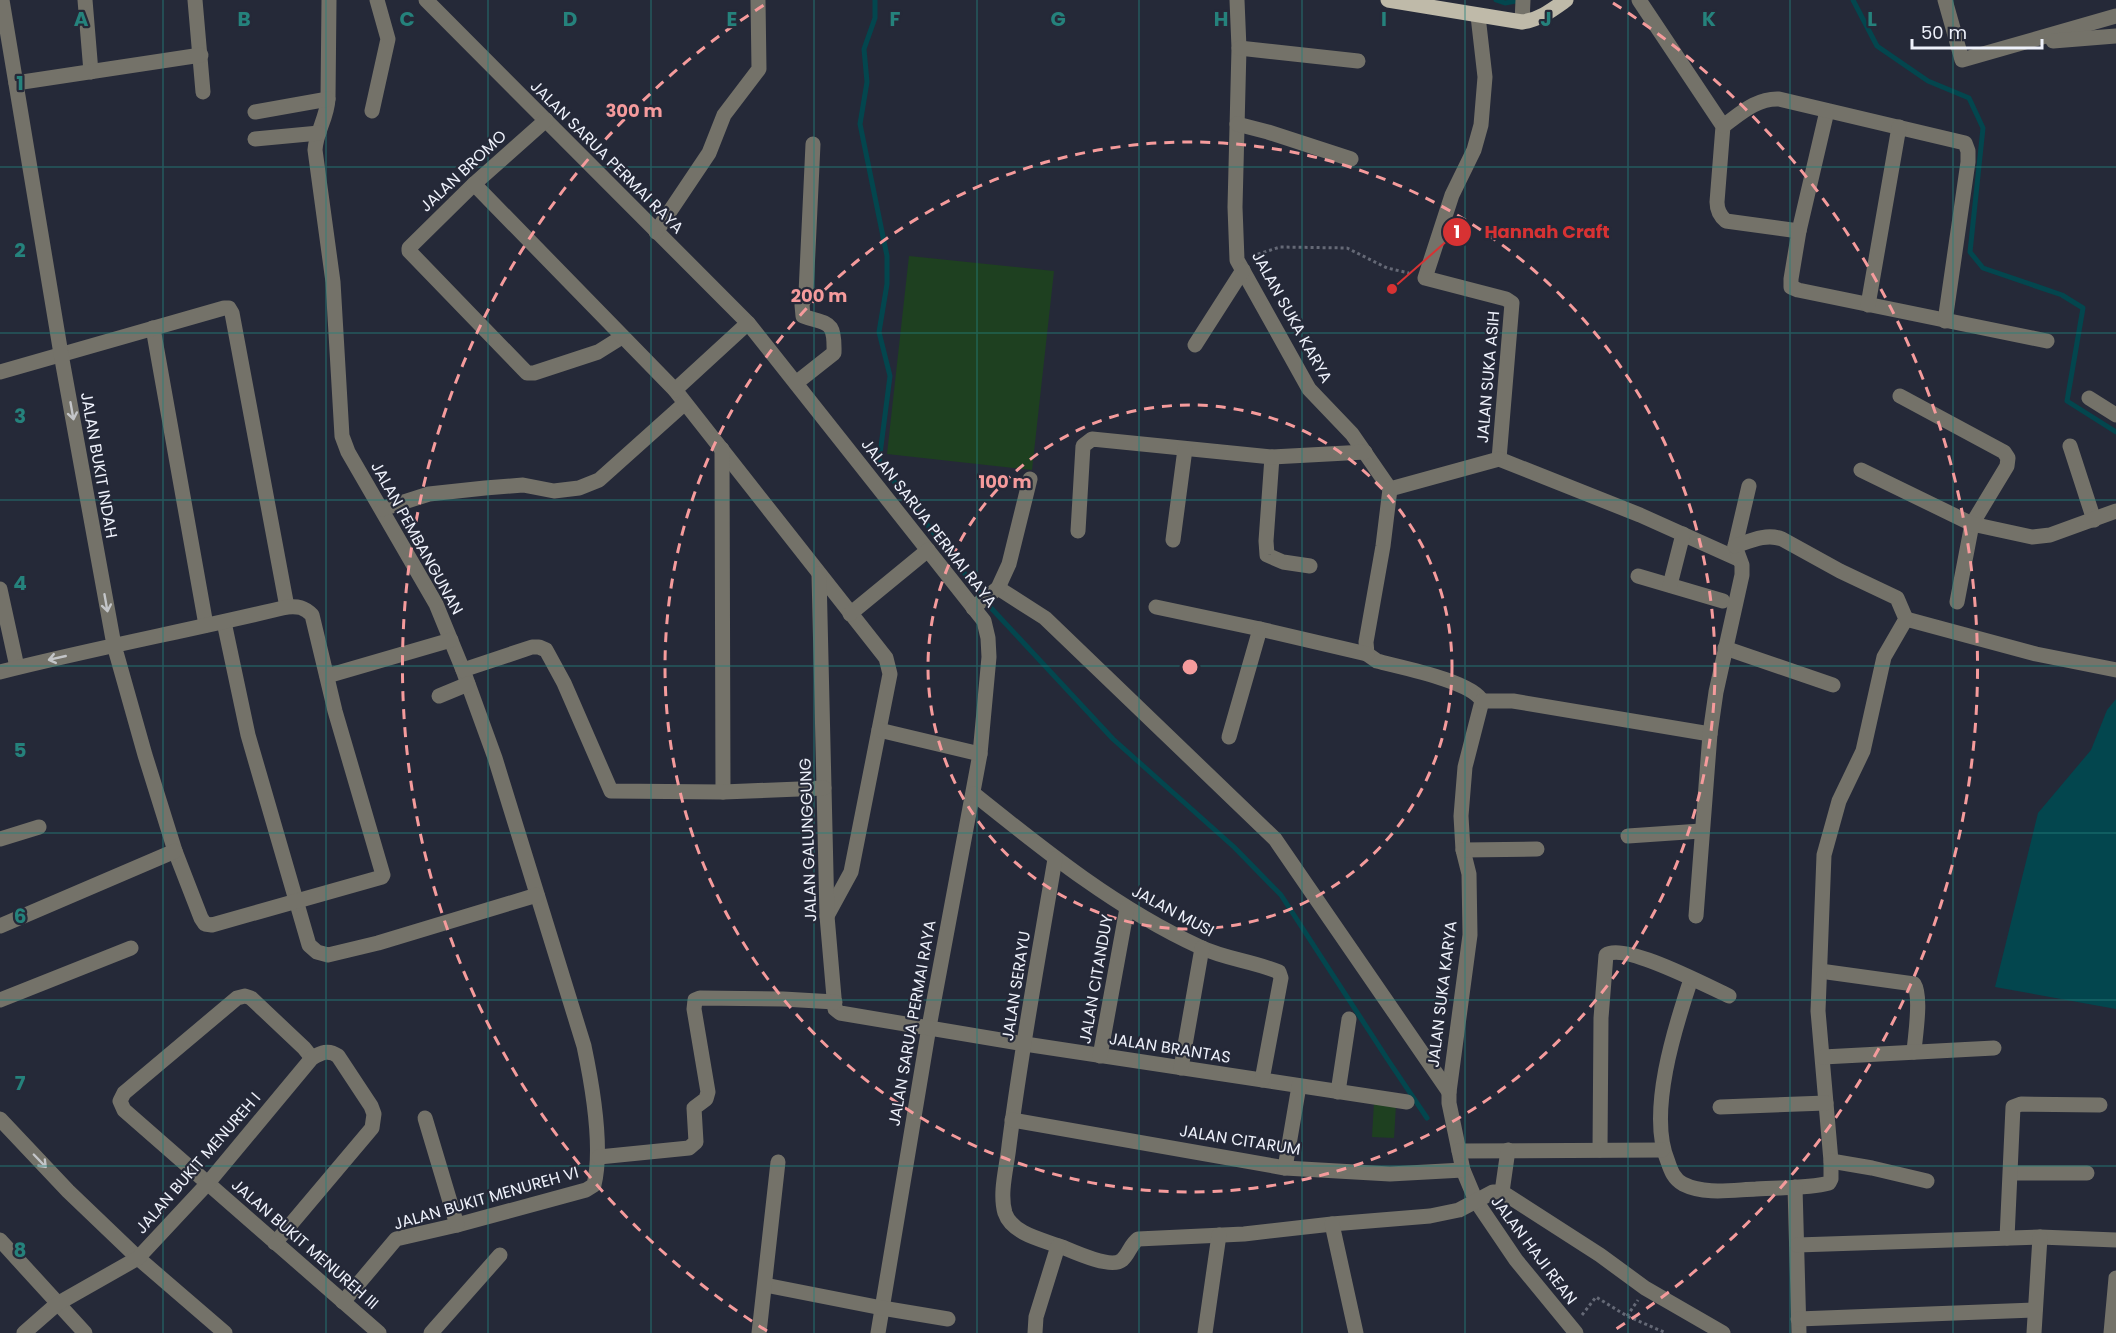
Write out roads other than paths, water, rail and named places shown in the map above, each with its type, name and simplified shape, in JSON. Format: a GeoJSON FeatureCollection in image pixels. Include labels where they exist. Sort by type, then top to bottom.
{"type":"FeatureCollection","features":[{"type":"Feature","properties":{"kind":"main road"},"geometry":{"type":"LineString","coordinates":[[1388,0],[1478,16],[1522,10],[1532,21],[1550,12],[1566,0]]}},
{"type":"Feature","properties":{"kind":"street","name":"JALAN BUKIT INDAH"},"geometry":{"type":"LineString","coordinates":[[2,0],[61,354],[114,645],[176,851],[205,924],[212,925],[295,900]]}},
{"type":"Feature","properties":{"kind":"street"},"geometry":{"type":"LineString","coordinates":[[86,0],[91,72]]}},
{"type":"Feature","properties":{"kind":"street"},"geometry":{"type":"LineString","coordinates":[[195,0],[203,92]]}},
{"type":"Feature","properties":{"kind":"street","name":"JALAN PEMBANGUNAN"},"geometry":{"type":"LineString","coordinates":[[329,0],[327,111],[316,140],[315,150],[333,282],[339,417],[342,436],[348,452],[436,604],[466,677],[495,759],[584,1046],[590,1075],[599,1157],[594,1185]]}},
{"type":"Feature","properties":{"kind":"street"},"geometry":{"type":"LineString","coordinates":[[372,111],[388,39],[378,0]]}},
{"type":"Feature","properties":{"kind":"street","name":"JALAN SARUA PERMAI RAYA"},"geometry":{"type":"LineString","coordinates":[[426,0],[748,323],[928,550],[985,598],[984,621],[989,657],[980,754],[929,1027],[878,1333]]}},
{"type":"Feature","properties":{"kind":"street"},"geometry":{"type":"LineString","coordinates":[[656,232],[710,153],[724,116],[759,69],[758,0]]}},
{"type":"Feature","properties":{"kind":"street","name":"JALAN SUKA KARYA"},"geometry":{"type":"LineString","coordinates":[[1237,0],[1239,48],[1235,207],[1240,265],[1309,389],[1365,452],[1390,489]]}},
{"type":"Feature","properties":{"kind":"street"},"geometry":{"type":"LineString","coordinates":[[1639,0],[1723,126],[1717,202],[1717,208],[1722,217],[1726,221],[1799,231]]}},
{"type":"Feature","properties":{"kind":"street"},"geometry":{"type":"LineString","coordinates":[[1945,0],[1962,60],[2116,16]]}},
{"type":"Feature","properties":{"kind":"street","name":"JALAN SUKA ASIH"},"geometry":{"type":"LineString","coordinates":[[1478,16],[1485,77],[1481,125],[1474,150],[1452,195],[1425,278],[1506,299],[1512,303],[1499,459]]}},
{"type":"Feature","properties":{"kind":"street"},"geometry":{"type":"LineString","coordinates":[[2022,43],[2116,36]]}},
{"type":"Feature","properties":{"kind":"street"},"geometry":{"type":"LineString","coordinates":[[1239,48],[1358,62]]}},
{"type":"Feature","properties":{"kind":"street"},"geometry":{"type":"LineString","coordinates":[[16,83],[201,55]]}},
{"type":"Feature","properties":{"kind":"street"},"geometry":{"type":"LineString","coordinates":[[255,112],[328,99]]}},
{"type":"Feature","properties":{"kind":"street"},"geometry":{"type":"LineString","coordinates":[[1723,126],[1750,106],[1773,99],[1965,143],[1968,162],[1945,321]]}},
{"type":"Feature","properties":{"kind":"street"},"geometry":{"type":"LineString","coordinates":[[1827,111],[1799,231],[1791,286],[1798,290],[2047,341]]}},
{"type":"Feature","properties":{"kind":"street","name":"JALAN BROMO"},"geometry":{"type":"LineString","coordinates":[[546,120],[474,184],[409,248],[410,255],[527,373],[534,373],[598,352],[622,337]]}},
{"type":"Feature","properties":{"kind":"street"},"geometry":{"type":"LineString","coordinates":[[1237,124],[1351,159]]}},
{"type":"Feature","properties":{"kind":"street"},"geometry":{"type":"LineString","coordinates":[[1868,305],[1899,127]]}},
{"type":"Feature","properties":{"kind":"street"},"geometry":{"type":"LineString","coordinates":[[255,139],[319,133]]}},
{"type":"Feature","properties":{"kind":"street"},"geometry":{"type":"LineString","coordinates":[[796,383],[834,353],[831,328],[828,323],[803,316],[801,311],[806,293],[813,144]]}},
{"type":"Feature","properties":{"kind":"street"},"geometry":{"type":"LineString","coordinates":[[474,184],[675,390],[886,658],[890,674],[851,872],[827,916]]}},
{"type":"Feature","properties":{"kind":"street"},"geometry":{"type":"LineString","coordinates":[[1195,345],[1240,265]]}},
{"type":"Feature","properties":{"kind":"street"},"geometry":{"type":"LineString","coordinates":[[0,372],[230,308],[287,607]]}},
{"type":"Feature","properties":{"kind":"street"},"geometry":{"type":"LineString","coordinates":[[675,390],[748,323]]}},
{"type":"Feature","properties":{"kind":"street"},"geometry":{"type":"LineString","coordinates":[[153,328],[206,625]]}},
{"type":"Feature","properties":{"kind":"street"},"geometry":{"type":"LineString","coordinates":[[1900,396],[2004,452],[2008,458],[2007,466],[1972,524],[1957,602]]}},
{"type":"Feature","properties":{"kind":"street"},"geometry":{"type":"LineString","coordinates":[[2090,398],[2116,415]]}},
{"type":"Feature","properties":{"kind":"street"},"geometry":{"type":"LineString","coordinates":[[382,509],[429,494],[485,488],[523,485],[554,491],[579,488],[600,480],[685,403]]}},
{"type":"Feature","properties":{"kind":"street"},"geometry":{"type":"LineString","coordinates":[[1078,531],[1083,446],[1086,441],[1092,439],[1272,457],[1365,452]]}},
{"type":"Feature","properties":{"kind":"street"},"geometry":{"type":"LineString","coordinates":[[2070,446],[2094,520]]}},
{"type":"Feature","properties":{"kind":"street"},"geometry":{"type":"LineString","coordinates":[[722,449],[723,792]]}},
{"type":"Feature","properties":{"kind":"street"},"geometry":{"type":"LineString","coordinates":[[1173,540],[1185,449]]}},
{"type":"Feature","properties":{"kind":"street"},"geometry":{"type":"LineString","coordinates":[[1272,457],[1267,555],[1283,562],[1310,566]]}},
{"type":"Feature","properties":{"kind":"street"},"geometry":{"type":"LineString","coordinates":[[1367,654],[1366,642],[1383,546],[1390,489],[1499,459],[1641,514],[1683,534],[1737,553]]}},
{"type":"Feature","properties":{"kind":"street"},"geometry":{"type":"LineString","coordinates":[[1861,470],[1972,524],[2032,537],[2050,535],[2116,511]]}},
{"type":"Feature","properties":{"kind":"street"},"geometry":{"type":"LineString","coordinates":[[1030,479],[1009,564],[985,598],[1045,618],[1275,838],[1449,1092]]}},
{"type":"Feature","properties":{"kind":"street"},"geometry":{"type":"LineString","coordinates":[[1696,916],[1710,734],[1716,692],[1742,575],[1742,565],[1737,553],[1749,486]]}},
{"type":"Feature","properties":{"kind":"street"},"geometry":{"type":"LineString","coordinates":[[1670,585],[1683,534]]}},
{"type":"Feature","properties":{"kind":"street"},"geometry":{"type":"LineString","coordinates":[[1737,553],[1764,537],[1775,536],[1897,598],[1906,619]]}},
{"type":"Feature","properties":{"kind":"street"},"geometry":{"type":"LineString","coordinates":[[850,614],[928,550]]}},
{"type":"Feature","properties":{"kind":"street","name":"JALAN GALUNGGUNG"},"geometry":{"type":"LineString","coordinates":[[819,574],[827,916],[835,1002]]}},
{"type":"Feature","properties":{"kind":"street"},"geometry":{"type":"LineString","coordinates":[[1638,576],[1723,601]]}},
{"type":"Feature","properties":{"kind":"street"},"geometry":{"type":"LineString","coordinates":[[0,589],[17,667]]}},
{"type":"Feature","properties":{"kind":"street"},"geometry":{"type":"LineString","coordinates":[[0,672],[287,607],[306,608],[312,615],[383,875],[381,879],[295,900]]}},
{"type":"Feature","properties":{"kind":"street"},"geometry":{"type":"LineString","coordinates":[[1156,607],[1260,628],[1367,654],[1377,661],[1459,684],[1478,694],[1482,701],[1513,701],[1710,734]]}},
{"type":"Feature","properties":{"kind":"street"},"geometry":{"type":"LineString","coordinates":[[1906,619],[2036,654],[2116,669]]}},
{"type":"Feature","properties":{"kind":"street"},"geometry":{"type":"LineString","coordinates":[[1691,979],[1673,1038],[1661,1102],[1662,1150],[1673,1176],[1692,1187],[1711,1191],[1829,1183],[1832,1179],[1831,1161],[1818,1011],[1824,855],[1839,801],[1863,751],[1884,657],[1906,619]]}},
{"type":"Feature","properties":{"kind":"street"},"geometry":{"type":"LineString","coordinates":[[224,622],[248,735],[309,945],[317,952],[328,956],[537,895]]}},
{"type":"Feature","properties":{"kind":"street"},"geometry":{"type":"LineString","coordinates":[[1229,737],[1260,628]]}},
{"type":"Feature","properties":{"kind":"street"},"geometry":{"type":"LineString","coordinates":[[327,676],[451,640]]}},
{"type":"Feature","properties":{"kind":"street"},"geometry":{"type":"LineString","coordinates":[[439,696],[466,677],[532,647],[539,647],[546,650],[564,683],[611,791],[723,792],[824,788]]}},
{"type":"Feature","properties":{"kind":"street"},"geometry":{"type":"LineString","coordinates":[[1725,648],[1833,685]]}},
{"type":"Feature","properties":{"kind":"street","name":"JALAN SUKA KARYA"},"geometry":{"type":"LineString","coordinates":[[1459,1151],[1449,1103],[1449,1092],[1470,934],[1469,874],[1463,850],[1461,816],[1466,767],[1482,701]]}},
{"type":"Feature","properties":{"kind":"street"},"geometry":{"type":"LineString","coordinates":[[879,730],[980,754]]}},
{"type":"Feature","properties":{"kind":"street","name":"JALAN MUSI"},"geometry":{"type":"LineString","coordinates":[[974,794],[1055,859],[1126,908],[1202,948],[1279,972],[1281,978],[1262,1080]]}},
{"type":"Feature","properties":{"kind":"street"},"geometry":{"type":"LineString","coordinates":[[0,839],[39,827]]}},
{"type":"Feature","properties":{"kind":"street"},"geometry":{"type":"LineString","coordinates":[[1628,836],[1701,831]]}},
{"type":"Feature","properties":{"kind":"street"},"geometry":{"type":"LineString","coordinates":[[1463,850],[1537,849]]}},
{"type":"Feature","properties":{"kind":"street"},"geometry":{"type":"LineString","coordinates":[[0,926],[176,851]]}},
{"type":"Feature","properties":{"kind":"street","name":"JALAN SERAYU"},"geometry":{"type":"LineString","coordinates":[[1055,859],[1012,1120],[1003,1199],[1005,1215],[1016,1228],[1058,1246],[1114,1264],[1122,1260],[1138,1239],[1219,1235]]}},
{"type":"Feature","properties":{"kind":"street","name":"JALAN CITANDUY"},"geometry":{"type":"LineString","coordinates":[[1100,1056],[1126,908]]}},
{"type":"Feature","properties":{"kind":"street"},"geometry":{"type":"LineString","coordinates":[[0,1000],[130,948]]}},
{"type":"Feature","properties":{"kind":"street"},"geometry":{"type":"LineString","coordinates":[[1180,1068],[1202,948]]}},
{"type":"Feature","properties":{"kind":"street"},"geometry":{"type":"LineString","coordinates":[[1600,1150],[1601,1018],[1606,955],[1614,951],[1639,956],[1729,996]]}},
{"type":"Feature","properties":{"kind":"street"},"geometry":{"type":"LineString","coordinates":[[1820,971],[1914,984],[1917,988],[1918,999],[1914,1052]]}},
{"type":"Feature","properties":{"kind":"street","name":"JALAN BUKIT MENUREH III"},"geometry":{"type":"LineString","coordinates":[[312,1058],[251,998],[245,996],[237,998],[124,1093],[120,1101],[124,1110],[379,1333]]}},
{"type":"Feature","properties":{"kind":"street"},"geometry":{"type":"LineString","coordinates":[[599,1157],[689,1148],[696,1142],[694,1108],[706,1099],[708,1092],[694,1009],[695,1000],[700,998],[835,1002],[836,1009],[840,1013],[929,1027]]}},
{"type":"Feature","properties":{"kind":"street"},"geometry":{"type":"LineString","coordinates":[[1338,1092],[1349,1019]]}},
{"type":"Feature","properties":{"kind":"street","name":"JALAN BRANTAS"},"geometry":{"type":"LineString","coordinates":[[929,1027],[1100,1056],[1407,1102]]}},
{"type":"Feature","properties":{"kind":"street"},"geometry":{"type":"LineString","coordinates":[[1823,1057],[1994,1048]]}},
{"type":"Feature","properties":{"kind":"street"},"geometry":{"type":"LineString","coordinates":[[275,1243],[372,1128],[374,1121],[371,1106],[338,1056],[328,1051],[312,1058]]}},
{"type":"Feature","properties":{"kind":"street","name":"JALAN BUKIT MENUREH I"},"geometry":{"type":"LineString","coordinates":[[225,1333],[138,1258],[208,1183],[312,1058]]}},
{"type":"Feature","properties":{"kind":"street"},"geometry":{"type":"LineString","coordinates":[[1285,1168],[1299,1086]]}},
{"type":"Feature","properties":{"kind":"street"},"geometry":{"type":"LineString","coordinates":[[1720,1107],[1826,1103]]}},
{"type":"Feature","properties":{"kind":"street"},"geometry":{"type":"LineString","coordinates":[[2007,1238],[2011,1110],[2014,1106],[2100,1104]]}},
{"type":"Feature","properties":{"kind":"street"},"geometry":{"type":"LineString","coordinates":[[425,1118],[457,1225]]}},
{"type":"Feature","properties":{"kind":"street"},"geometry":{"type":"LineString","coordinates":[[0,1119],[68,1191],[138,1258],[57,1304],[24,1333]]}},
{"type":"Feature","properties":{"kind":"street","name":"JALAN CITARUM"},"geometry":{"type":"LineString","coordinates":[[1012,1120],[1285,1168],[1390,1174],[1463,1170]]}},
{"type":"Feature","properties":{"kind":"street"},"geometry":{"type":"LineString","coordinates":[[1502,1192],[1508,1150]]}},
{"type":"Feature","properties":{"kind":"street"},"geometry":{"type":"LineString","coordinates":[[1459,1151],[1662,1150]]}},
{"type":"Feature","properties":{"kind":"street","name":"JALAN HAJI REAN"},"geometry":{"type":"LineString","coordinates":[[1459,1151],[1463,1170],[1476,1201],[1516,1260],[1574,1330]]}},
{"type":"Feature","properties":{"kind":"street"},"geometry":{"type":"LineString","coordinates":[[1831,1161],[1927,1181]]}},
{"type":"Feature","properties":{"kind":"street"},"geometry":{"type":"LineString","coordinates":[[759,1333],[778,1162]]}},
{"type":"Feature","properties":{"kind":"street"},"geometry":{"type":"LineString","coordinates":[[2010,1173],[2087,1173]]}},
{"type":"Feature","properties":{"kind":"street","name":"JALAN BUKIT MENUREH VI"},"geometry":{"type":"LineString","coordinates":[[343,1302],[396,1239],[586,1190],[594,1185]]}},
{"type":"Feature","properties":{"kind":"street"},"geometry":{"type":"LineString","coordinates":[[1795,1187],[1798,1326],[2035,1310]]}},
{"type":"Feature","properties":{"kind":"street"},"geometry":{"type":"LineString","coordinates":[[1205,1333],[1219,1235],[1445,1214],[1493,1192],[1502,1192],[1600,1255],[1645,1288],[1723,1333]]}},
{"type":"Feature","properties":{"kind":"street"},"geometry":{"type":"LineString","coordinates":[[1332,1224],[1356,1333]]}},
{"type":"Feature","properties":{"kind":"street"},"geometry":{"type":"LineString","coordinates":[[1797,1245],[2040,1236],[2116,1240]]}},
{"type":"Feature","properties":{"kind":"street"},"geometry":{"type":"LineString","coordinates":[[2034,1333],[2040,1236]]}},
{"type":"Feature","properties":{"kind":"street"},"geometry":{"type":"LineString","coordinates":[[0,1240],[85,1333]]}},
{"type":"Feature","properties":{"kind":"street"},"geometry":{"type":"LineString","coordinates":[[1035,1333],[1036,1317],[1058,1246]]}},
{"type":"Feature","properties":{"kind":"street"},"geometry":{"type":"LineString","coordinates":[[431,1333],[500,1255]]}},
{"type":"Feature","properties":{"kind":"street"},"geometry":{"type":"LineString","coordinates":[[2111,1333],[2116,1278]]}},
{"type":"Feature","properties":{"kind":"street"},"geometry":{"type":"LineString","coordinates":[[765,1285],[948,1319]]}},
{"type":"Feature","properties":{"kind":"waterway"},"geometry":{"type":"LineString","coordinates":[[875,0],[875,18],[864,49],[867,82],[860,124],[887,256],[887,284],[879,332],[890,376],[879,462],[992,609],[1113,739],[1234,847],[1281,895],[1427,1118]]}},
{"type":"Feature","properties":{"kind":"waterway"},"geometry":{"type":"LineString","coordinates":[[1496,0],[1505,3],[1521,0]]}},
{"type":"Feature","properties":{"kind":"waterway"},"geometry":{"type":"LineString","coordinates":[[1853,0],[1877,46],[1928,81],[1969,98],[1983,128],[1970,252],[1983,268],[2062,295],[2083,308],[2067,401],[2116,432]]}},
{"type":"Feature","properties":{"kind":"place","name":"Hannah Craft"},"geometry":{"type":"Point","coordinates":[1392,289]}}]}
